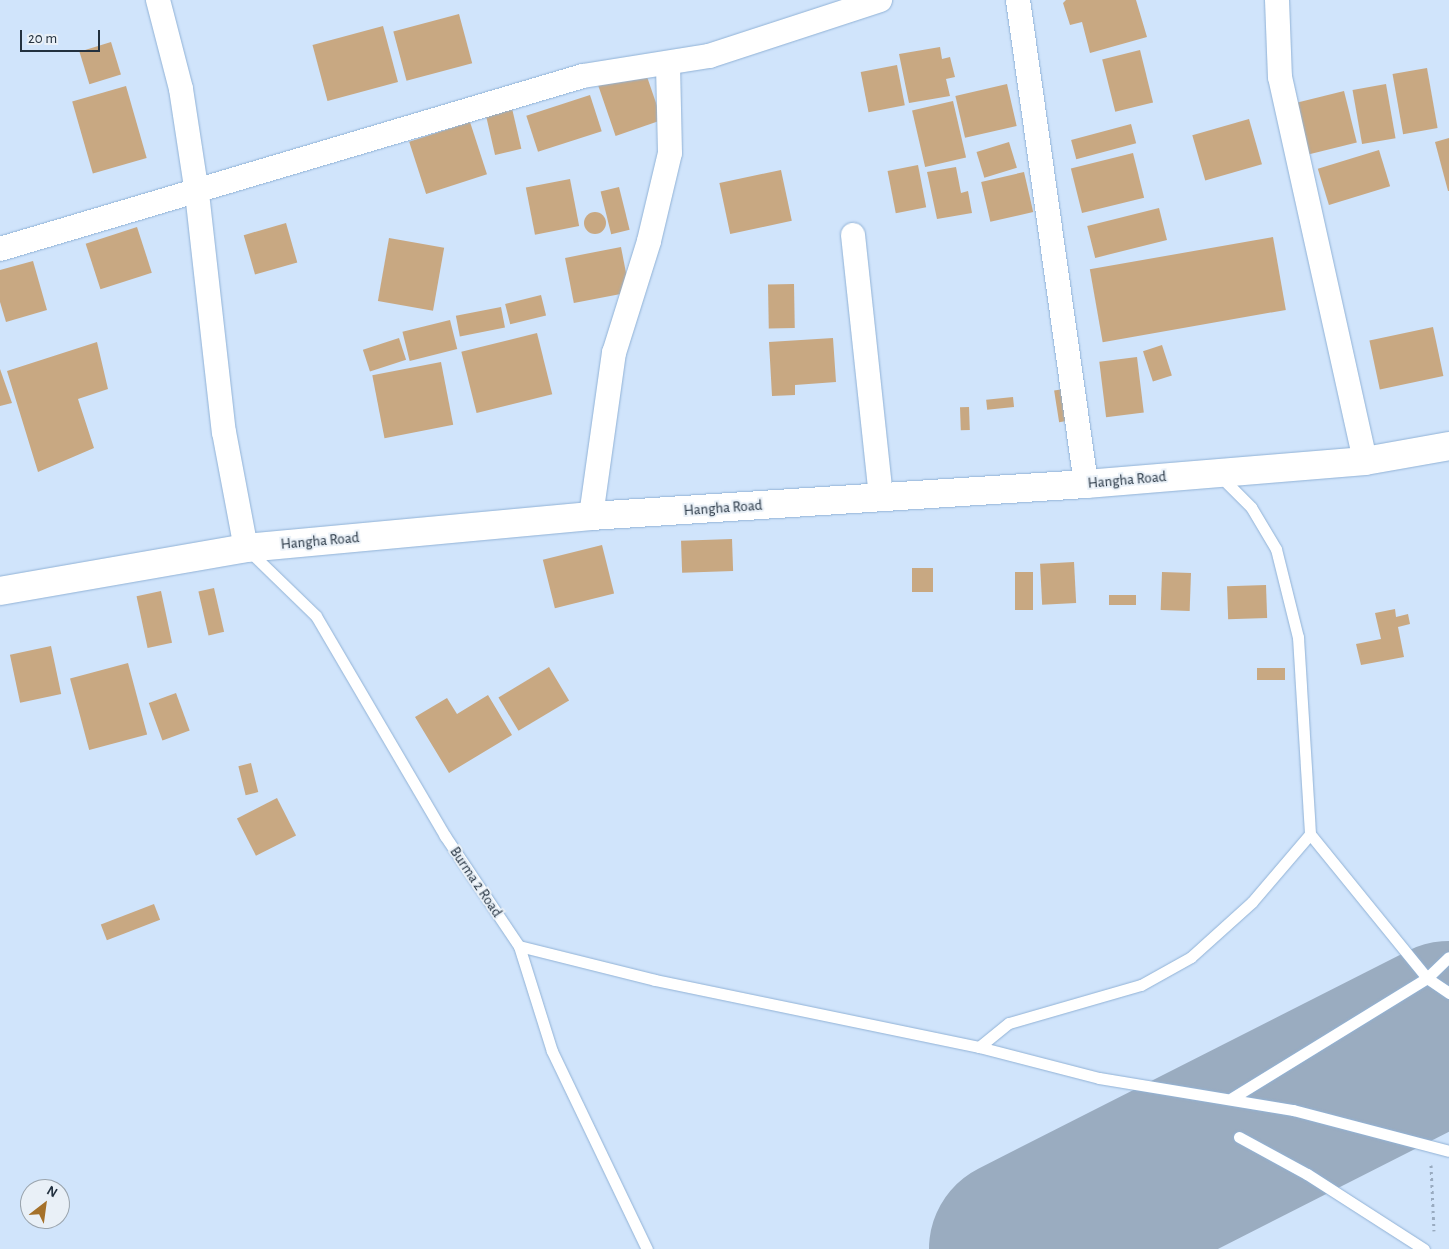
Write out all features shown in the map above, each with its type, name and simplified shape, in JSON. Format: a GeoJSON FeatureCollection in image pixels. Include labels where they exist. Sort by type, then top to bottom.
{"type":"FeatureCollection","features":[{"type":"Feature","properties":{"kind":"highway","name":"Hangha Road"},"geometry":{"type":"LineString","coordinates":[[0,590],[246,548],[591,516],[1086,484],[1365,461],[1449,446]]}},
{"type":"Feature","properties":{"kind":"street"},"geometry":{"type":"LineString","coordinates":[[158,0],[181,89],[197,193],[224,432],[246,548]]}},
{"type":"Feature","properties":{"kind":"street"},"geometry":{"type":"LineString","coordinates":[[0,250],[197,193],[583,76],[709,56],[880,0]]}},
{"type":"Feature","properties":{"kind":"street"},"geometry":{"type":"LineString","coordinates":[[1018,0],[1086,484]]}},
{"type":"Feature","properties":{"kind":"street"},"geometry":{"type":"LineString","coordinates":[[1277,0],[1280,77],[1365,461]]}},
{"type":"Feature","properties":{"kind":"street"},"geometry":{"type":"LineString","coordinates":[[591,516],[614,352],[649,241],[670,153],[668,63]]}},
{"type":"Feature","properties":{"kind":"street"},"geometry":{"type":"LineString","coordinates":[[853,235],[881,497]]}},
{"type":"Feature","properties":{"kind":"lane"},"geometry":{"type":"LineString","coordinates":[[1216,473],[1251,507],[1276,550],[1298,637],[1310,834],[1428,978],[1449,993]]}},
{"type":"Feature","properties":{"kind":"lane","name":"Burma 2 Road"},"geometry":{"type":"LineString","coordinates":[[246,548],[316,616],[444,836],[519,946],[552,1051],[648,1249]]}},
{"type":"Feature","properties":{"kind":"lane"},"geometry":{"type":"LineString","coordinates":[[979,1047],[1009,1023],[1141,985],[1191,956],[1252,902],[1310,834]]}},
{"type":"Feature","properties":{"kind":"lane"},"geometry":{"type":"LineString","coordinates":[[519,946],[655,980],[979,1047],[1099,1078],[1232,1098],[1293,1110],[1449,1151]]}},
{"type":"Feature","properties":{"kind":"lane"},"geometry":{"type":"LineString","coordinates":[[1232,1098],[1428,978],[1449,957]]}},
{"type":"Feature","properties":{"kind":"lane"},"geometry":{"type":"LineString","coordinates":[[1239,1137],[1307,1174],[1424,1249]]}},
{"type":"Feature","properties":{"kind":"path"},"geometry":{"type":"LineString","coordinates":[[1431,1146],[1435,1240]]}},
{"type":"Feature","properties":{"kind":"building"},"geometry":{"type":"Polygon","coordinates":[[[1066,0],[1136,0],[1147,37],[1090,53],[1082,22],[1070,25],[1063,3],[1066,0]]]}},
{"type":"Feature","properties":{"kind":"building"},"geometry":{"type":"Polygon","coordinates":[[[459,14],[472,63],[407,81],[393,32],[459,14]]]}},
{"type":"Feature","properties":{"kind":"building"},"geometry":{"type":"Polygon","coordinates":[[[383,26],[398,82],[327,101],[312,45],[383,26]]]}},
{"type":"Feature","properties":{"kind":"building"},"geometry":{"type":"Polygon","coordinates":[[[111,42],[121,75],[89,84],[79,52],[111,42]]]}},
{"type":"Feature","properties":{"kind":"building"},"geometry":{"type":"Polygon","coordinates":[[[940,47],[942,59],[950,57],[955,77],[946,79],[950,96],[909,103],[899,54],[940,47]]]}},
{"type":"Feature","properties":{"kind":"building"},"geometry":{"type":"Polygon","coordinates":[[[1140,50],[1153,102],[1115,112],[1102,59],[1140,50]]]}},
{"type":"Feature","properties":{"kind":"building"},"geometry":{"type":"Polygon","coordinates":[[[897,65],[905,105],[869,112],[861,72],[897,65]]]}},
{"type":"Feature","properties":{"kind":"building"},"geometry":{"type":"Polygon","coordinates":[[[644,68],[662,120],[616,136],[598,84],[644,68]]]}},
{"type":"Feature","properties":{"kind":"building"},"geometry":{"type":"Polygon","coordinates":[[[1427,68],[1438,128],[1403,134],[1393,74],[1427,68]]]}},
{"type":"Feature","properties":{"kind":"building"},"geometry":{"type":"Polygon","coordinates":[[[1007,84],[1017,126],[965,138],[955,96],[1007,84]]]}},
{"type":"Feature","properties":{"kind":"building"},"geometry":{"type":"Polygon","coordinates":[[[1386,84],[1396,138],[1362,144],[1353,90],[1386,84]]]}},
{"type":"Feature","properties":{"kind":"building"},"geometry":{"type":"Polygon","coordinates":[[[126,86],[147,158],[93,174],[72,101],[126,86]]]}},
{"type":"Feature","properties":{"kind":"building"},"geometry":{"type":"Polygon","coordinates":[[[1344,91],[1357,142],[1308,155],[1295,103],[1344,91]]]}},
{"type":"Feature","properties":{"kind":"building"},"geometry":{"type":"Polygon","coordinates":[[[590,95],[602,131],[538,152],[526,116],[590,95]]]}},
{"type":"Feature","properties":{"kind":"building"},"geometry":{"type":"Polygon","coordinates":[[[953,101],[966,158],[925,167],[912,110],[953,101]]]}},
{"type":"Feature","properties":{"kind":"building"},"geometry":{"type":"Polygon","coordinates":[[[511,104],[521,149],[495,155],[485,110],[511,104]]]}},
{"type":"Feature","properties":{"kind":"building"},"geometry":{"type":"Polygon","coordinates":[[[1249,119],[1262,164],[1205,180],[1192,135],[1249,119]]]}},
{"type":"Feature","properties":{"kind":"building"},"geometry":{"type":"Polygon","coordinates":[[[470,122],[487,174],[426,194],[409,142],[470,122]]]}},
{"type":"Feature","properties":{"kind":"building"},"geometry":{"type":"Polygon","coordinates":[[[1131,124],[1136,143],[1076,159],[1071,140],[1131,124]]]}},
{"type":"Feature","properties":{"kind":"building"},"geometry":{"type":"Polygon","coordinates":[[[1449,138],[1449,191],[1448,191],[1435,142],[1449,138]]]}},
{"type":"Feature","properties":{"kind":"building"},"geometry":{"type":"Polygon","coordinates":[[[1009,142],[1017,168],[984,178],[976,152],[1009,142]]]}},
{"type":"Feature","properties":{"kind":"building"},"geometry":{"type":"Polygon","coordinates":[[[1379,150],[1390,186],[1329,205],[1318,169],[1379,150]]]}},
{"type":"Feature","properties":{"kind":"building"},"geometry":{"type":"Polygon","coordinates":[[[1133,153],[1144,198],[1082,213],[1071,168],[1133,153]]]}},
{"type":"Feature","properties":{"kind":"building"},"geometry":{"type":"Polygon","coordinates":[[[918,165],[926,207],[896,213],[888,171],[918,165]]]}},
{"type":"Feature","properties":{"kind":"building"},"geometry":{"type":"Polygon","coordinates":[[[956,167],[961,193],[968,191],[972,213],[937,219],[927,172],[956,167]]]}},
{"type":"Feature","properties":{"kind":"building"},"geometry":{"type":"Polygon","coordinates":[[[781,170],[792,221],[730,234],[719,183],[781,170]]]}},
{"type":"Feature","properties":{"kind":"building"},"geometry":{"type":"Polygon","coordinates":[[[1024,172],[1033,212],[990,222],[981,182],[1024,172]]]}},
{"type":"Feature","properties":{"kind":"building"},"geometry":{"type":"Polygon","coordinates":[[[570,179],[579,226],[535,235],[526,188],[570,179]]]}},
{"type":"Feature","properties":{"kind":"building"},"geometry":{"type":"Polygon","coordinates":[[[619,187],[630,230],[611,234],[601,192],[619,187]]]}},
{"type":"Feature","properties":{"kind":"building"},"geometry":{"type":"Polygon","coordinates":[[[1159,208],[1167,240],[1095,258],[1087,226],[1159,208]]]}},
{"type":"Feature","properties":{"kind":"building"},"geometry":{"type":"Polygon","coordinates":[[[595,212],[605,219],[606,223],[599,233],[595,234],[585,227],[584,223],[591,213],[595,212]]]}},
{"type":"Feature","properties":{"kind":"building"},"geometry":{"type":"Polygon","coordinates":[[[286,223],[297,262],[255,275],[244,235],[286,223]]]}},
{"type":"Feature","properties":{"kind":"building"},"geometry":{"type":"Polygon","coordinates":[[[137,227],[152,273],[100,289],[86,244],[137,227]]]}},
{"type":"Feature","properties":{"kind":"building"},"geometry":{"type":"Polygon","coordinates":[[[1273,237],[1286,310],[1103,342],[1090,269],[1273,237]]]}},
{"type":"Feature","properties":{"kind":"building"},"geometry":{"type":"Polygon","coordinates":[[[389,238],[444,248],[433,311],[378,301],[389,238]]]}},
{"type":"Feature","properties":{"kind":"building"},"geometry":{"type":"Polygon","coordinates":[[[621,247],[630,292],[574,303],[565,258],[621,247]]]}},
{"type":"Feature","properties":{"kind":"building"},"geometry":{"type":"Polygon","coordinates":[[[33,261],[47,310],[6,322],[0,302],[0,270],[33,261]]]}},
{"type":"Feature","properties":{"kind":"building"},"geometry":{"type":"Polygon","coordinates":[[[768,284],[794,284],[795,328],[769,328],[768,284]]]}},
{"type":"Feature","properties":{"kind":"building"},"geometry":{"type":"Polygon","coordinates":[[[541,295],[546,315],[510,324],[505,304],[541,295]]]}},
{"type":"Feature","properties":{"kind":"building"},"geometry":{"type":"Polygon","coordinates":[[[501,307],[505,328],[460,336],[456,316],[501,307]]]}},
{"type":"Feature","properties":{"kind":"building"},"geometry":{"type":"Polygon","coordinates":[[[450,320],[457,349],[410,361],[402,332],[450,320]]]}},
{"type":"Feature","properties":{"kind":"building"},"geometry":{"type":"Polygon","coordinates":[[[1433,327],[1443,376],[1380,389],[1369,341],[1433,327]]]}},
{"type":"Feature","properties":{"kind":"building"},"geometry":{"type":"Polygon","coordinates":[[[537,333],[552,394],[477,413],[461,352],[537,333]]]}},
{"type":"Feature","properties":{"kind":"building"},"geometry":{"type":"Polygon","coordinates":[[[399,338],[406,360],[370,372],[363,350],[399,338]]]}},
{"type":"Feature","properties":{"kind":"building"},"geometry":{"type":"Polygon","coordinates":[[[833,338],[836,382],[795,385],[795,395],[772,396],[769,342],[833,338]]]}},
{"type":"Feature","properties":{"kind":"building"},"geometry":{"type":"Polygon","coordinates":[[[97,342],[108,389],[78,399],[94,448],[38,472],[7,371],[97,342]]]}},
{"type":"Feature","properties":{"kind":"building"},"geometry":{"type":"Polygon","coordinates":[[[1162,345],[1172,375],[1153,382],[1143,351],[1162,345]]]}},
{"type":"Feature","properties":{"kind":"building"},"geometry":{"type":"Polygon","coordinates":[[[1137,357],[1144,413],[1106,417],[1099,362],[1137,357]]]}},
{"type":"Feature","properties":{"kind":"building"},"geometry":{"type":"Polygon","coordinates":[[[441,362],[453,425],[384,438],[372,375],[441,362]]]}},
{"type":"Feature","properties":{"kind":"building"},"geometry":{"type":"Polygon","coordinates":[[[0,369],[12,403],[0,406],[0,369]]]}},
{"type":"Feature","properties":{"kind":"building"},"geometry":{"type":"Polygon","coordinates":[[[1064,389],[1069,421],[1059,422],[1054,391],[1064,389]]]}},
{"type":"Feature","properties":{"kind":"building"},"geometry":{"type":"Polygon","coordinates":[[[1013,397],[1014,407],[987,410],[986,400],[1013,397]]]}},
{"type":"Feature","properties":{"kind":"building"},"geometry":{"type":"Polygon","coordinates":[[[960,407],[969,407],[970,430],[961,430],[960,407]]]}},
{"type":"Feature","properties":{"kind":"building"},"geometry":{"type":"Polygon","coordinates":[[[732,539],[733,571],[682,573],[681,541],[732,539]]]}},
{"type":"Feature","properties":{"kind":"building"},"geometry":{"type":"Polygon","coordinates":[[[602,545],[614,594],[555,608],[543,560],[602,545]]]}},
{"type":"Feature","properties":{"kind":"building"},"geometry":{"type":"Polygon","coordinates":[[[1074,562],[1076,603],[1042,605],[1040,564],[1074,562]]]}},
{"type":"Feature","properties":{"kind":"building"},"geometry":{"type":"Polygon","coordinates":[[[912,568],[933,568],[933,592],[912,592],[912,568]]]}},
{"type":"Feature","properties":{"kind":"building"},"geometry":{"type":"Polygon","coordinates":[[[1015,572],[1033,572],[1033,610],[1015,610],[1015,572]]]}},
{"type":"Feature","properties":{"kind":"building"},"geometry":{"type":"Polygon","coordinates":[[[1162,572],[1191,573],[1190,611],[1161,610],[1162,572]]]}},
{"type":"Feature","properties":{"kind":"building"},"geometry":{"type":"Polygon","coordinates":[[[1266,585],[1267,618],[1228,619],[1227,586],[1266,585]]]}},
{"type":"Feature","properties":{"kind":"building"},"geometry":{"type":"Polygon","coordinates":[[[214,588],[224,632],[209,635],[198,592],[214,588]]]}},
{"type":"Feature","properties":{"kind":"building"},"geometry":{"type":"Polygon","coordinates":[[[161,591],[172,643],[148,648],[137,596],[161,591]]]}},
{"type":"Feature","properties":{"kind":"building"},"geometry":{"type":"Polygon","coordinates":[[[1109,595],[1136,595],[1136,605],[1109,605],[1109,595]]]}},
{"type":"Feature","properties":{"kind":"building"},"geometry":{"type":"Polygon","coordinates":[[[1395,609],[1396,617],[1408,614],[1410,624],[1398,627],[1404,657],[1361,665],[1356,644],[1381,639],[1375,613],[1395,609]]]}},
{"type":"Feature","properties":{"kind":"building"},"geometry":{"type":"Polygon","coordinates":[[[51,646],[61,694],[20,703],[10,655],[51,646]]]}},
{"type":"Feature","properties":{"kind":"building"},"geometry":{"type":"Polygon","coordinates":[[[128,663],[147,734],[89,750],[70,679],[128,663]]]}},
{"type":"Feature","properties":{"kind":"building"},"geometry":{"type":"Polygon","coordinates":[[[549,667],[569,700],[519,731],[498,697],[549,667]]]}},
{"type":"Feature","properties":{"kind":"building"},"geometry":{"type":"Polygon","coordinates":[[[1257,668],[1285,668],[1285,680],[1257,680],[1257,668]]]}},
{"type":"Feature","properties":{"kind":"building"},"geometry":{"type":"Polygon","coordinates":[[[176,693],[190,731],[162,741],[149,703],[176,693]]]}},
{"type":"Feature","properties":{"kind":"building"},"geometry":{"type":"Polygon","coordinates":[[[488,695],[512,735],[449,773],[415,717],[447,698],[457,714],[488,695]]]}},
{"type":"Feature","properties":{"kind":"building"},"geometry":{"type":"Polygon","coordinates":[[[251,763],[258,792],[246,795],[238,766],[251,763]]]}},
{"type":"Feature","properties":{"kind":"building"},"geometry":{"type":"Polygon","coordinates":[[[277,798],[296,835],[256,856],[237,818],[277,798]]]}},
{"type":"Feature","properties":{"kind":"building"},"geometry":{"type":"Polygon","coordinates":[[[154,904],[160,920],[107,940],[101,924],[154,904]]]}},
{"type":"Feature","properties":{"kind":"runway"},"geometry":{"type":"LineString","coordinates":[[1019,1249],[1449,1031]]}}]}
